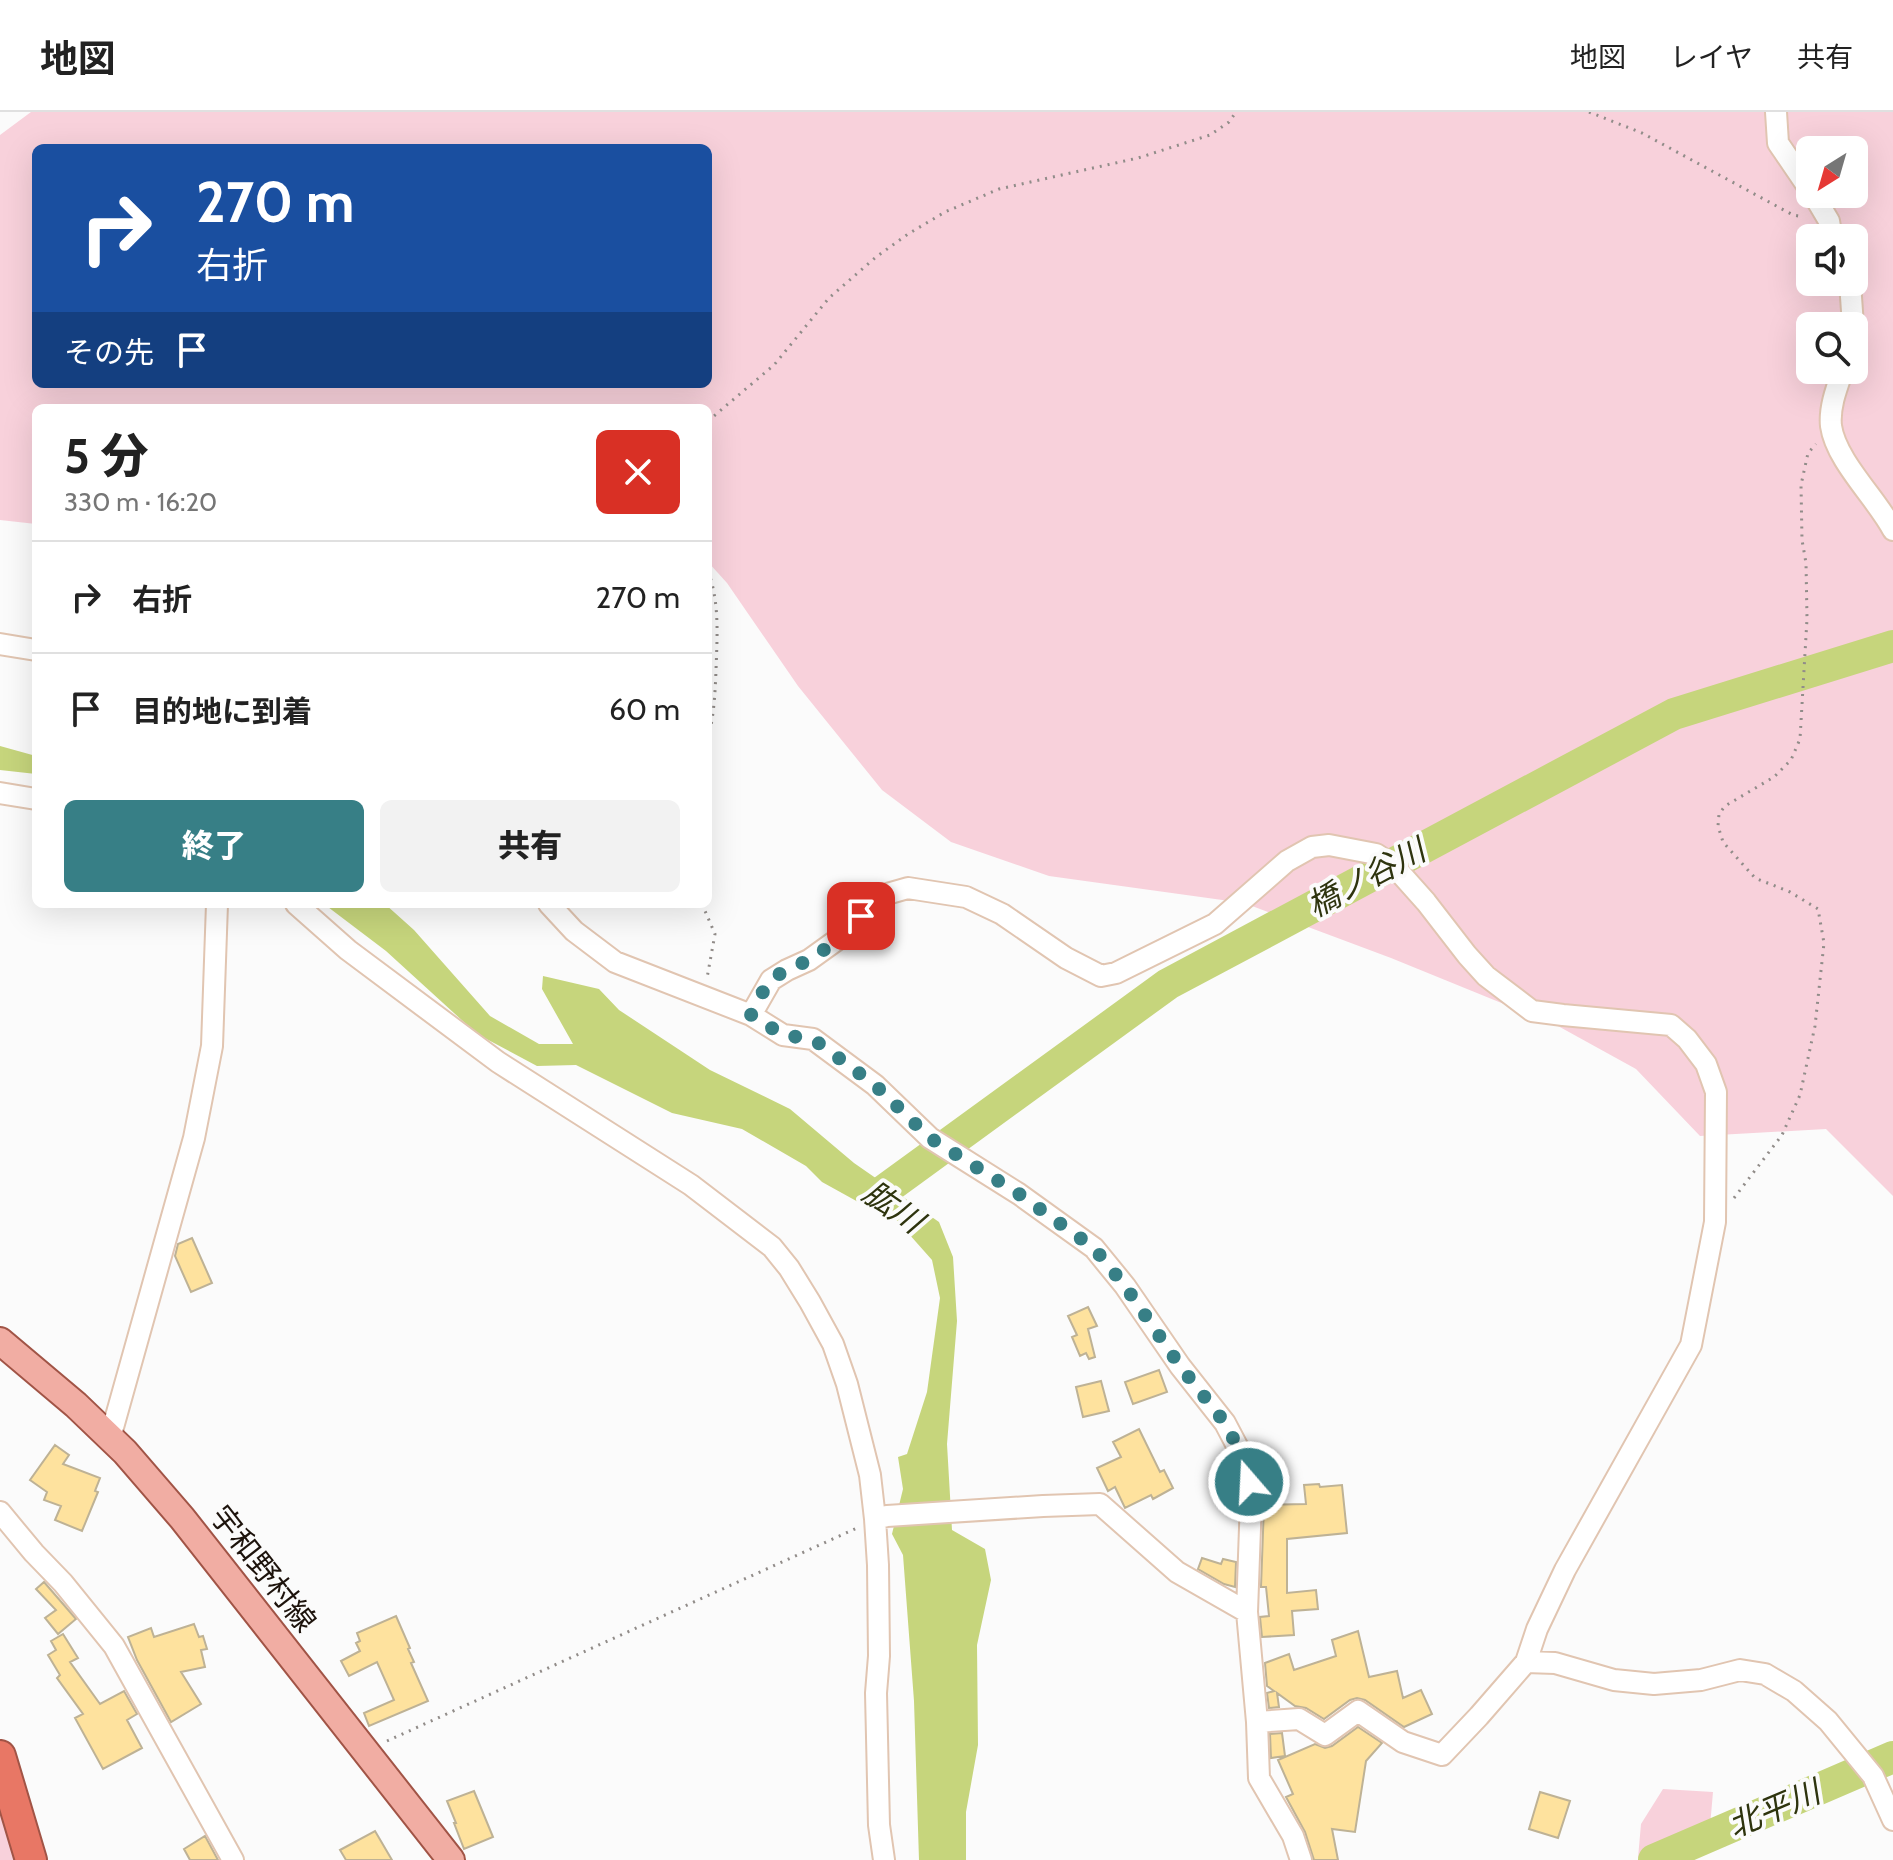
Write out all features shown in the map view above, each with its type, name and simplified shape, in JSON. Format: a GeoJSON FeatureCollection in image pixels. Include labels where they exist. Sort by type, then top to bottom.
{"type":"FeatureCollection","features":[{"type":"Feature","properties":{"kind":"highway"},"geometry":{"type":"LineString","coordinates":[[0,1756],[31,1860]]}},
{"type":"Feature","properties":{"kind":"main road","name":"宇和野村線"},"geometry":{"type":"LineString","coordinates":[[0,1341],[76,1405],[125,1452],[182,1518],[451,1860]]}},
{"type":"Feature","properties":{"kind":"street"},"geometry":{"type":"LineString","coordinates":[[1776,112],[1778,143],[1796,170]]}},
{"type":"Feature","properties":{"kind":"street"},"geometry":{"type":"LineString","coordinates":[[1838,384],[1831,425],[1839,448],[1893,530]]}},
{"type":"Feature","properties":{"kind":"street"},"geometry":{"type":"LineString","coordinates":[[0,644],[32,649]]}},
{"type":"Feature","properties":{"kind":"street"},"geometry":{"type":"LineString","coordinates":[[0,793],[32,798]]}},
{"type":"Feature","properties":{"kind":"street"},"geometry":{"type":"LineString","coordinates":[[751,1015],[771,980],[809,960],[841,937],[880,896],[908,888],[966,897],[1002,914],[1066,958],[1101,976],[1116,973],[1215,924],[1287,861],[1312,847],[1329,845],[1376,854],[1393,865],[1486,976],[1532,1011],[1671,1025],[1687,1039],[1706,1064],[1716,1092],[1715,1222],[1691,1345],[1565,1570],[1537,1629],[1526,1662],[1442,1755],[1403,1742],[1358,1711],[1325,1735],[1299,1719],[1257,1722]]}},
{"type":"Feature","properties":{"kind":"street"},"geometry":{"type":"LineString","coordinates":[[110,1438],[194,1138],[212,1046],[217,908]]}},
{"type":"Feature","properties":{"kind":"street"},"geometry":{"type":"LineString","coordinates":[[301,908],[348,950],[498,1062],[691,1185],[772,1247],[810,1302],[838,1357],[847,1384],[881,1518],[876,1693],[879,1810],[884,1860]]}},
{"type":"Feature","properties":{"kind":"street"},"geometry":{"type":"LineString","coordinates":[[553,908],[574,931],[615,962],[751,1015],[783,1035],[813,1039],[875,1085],[930,1138],[1019,1194],[1094,1248],[1125,1286],[1180,1366],[1225,1423],[1246,1463],[1251,1500],[1247,1612],[1259,1778],[1293,1836],[1301,1860]]}},
{"type":"Feature","properties":{"kind":"street"},"geometry":{"type":"LineString","coordinates":[[881,1518],[1100,1504],[1177,1572],[1247,1612]]}},
{"type":"Feature","properties":{"kind":"street"},"geometry":{"type":"LineString","coordinates":[[0,1512],[114,1646],[233,1860]]}},
{"type":"Feature","properties":{"kind":"street"},"geometry":{"type":"LineString","coordinates":[[1526,1662],[1555,1663],[1614,1680],[1654,1684],[1701,1680],[1740,1670],[1765,1674],[1794,1691],[1828,1721],[1873,1776],[1893,1820]]}},
{"type":"Feature","properties":{"kind":"path"},"geometry":{"type":"LineString","coordinates":[[712,418],[774,365],[829,298],[876,257],[945,212],[999,189],[1138,158],[1210,135],[1229,122],[1236,112]]}},
{"type":"Feature","properties":{"kind":"path"},"geometry":{"type":"LineString","coordinates":[[1589,112],[1642,133],[1815,224]]}},
{"type":"Feature","properties":{"kind":"path"},"geometry":{"type":"LineString","coordinates":[[1715,1222],[1782,1135],[1800,1095],[1815,1026],[1824,943],[1818,909],[1790,892],[1755,878],[1723,842],[1718,826],[1719,814],[1725,806],[1774,777],[1791,760],[1800,739],[1807,619],[1801,485],[1808,453],[1831,425]]}},
{"type":"Feature","properties":{"kind":"path"},"geometry":{"type":"LineString","coordinates":[[712,582],[718,626],[712,723]]}},
{"type":"Feature","properties":{"kind":"path"},"geometry":{"type":"LineString","coordinates":[[703,997],[715,934],[704,908]]}},
{"type":"Feature","properties":{"kind":"path"},"geometry":{"type":"LineString","coordinates":[[365,1751],[881,1518]]}},
{"type":"Feature","properties":{"kind":"shaded area"},"geometry":{"type":"Polygon","coordinates":[[[31,112],[1893,112],[1893,1196],[1826,1129],[1700,1136],[1636,1069],[1558,1026],[1391,958],[1244,903],[1049,876],[951,842],[882,790],[798,686],[727,583],[712,566],[712,404],[32,404],[32,524],[0,520],[0,135],[31,112]]]}},
{"type":"Feature","properties":{"kind":"shaded area"},"geometry":{"type":"Polygon","coordinates":[[[1663,1789],[1713,1792],[1708,1849],[1694,1860],[1638,1858],[1641,1824],[1663,1789]]]}},
{"type":"Feature","properties":{"kind":"shaded area"},"geometry":{"type":"Polygon","coordinates":[[[0,1801],[21,1860],[0,1860],[0,1801]]]}},
{"type":"Feature","properties":{"kind":"water"},"geometry":{"type":"Polygon","coordinates":[[[0,746],[32,755],[32,774],[0,770],[0,746]]]}},
{"type":"Feature","properties":{"kind":"water","name":"肱川"},"geometry":{"type":"Polygon","coordinates":[[[329,908],[389,908],[414,930],[490,1016],[539,1044],[573,1044],[542,989],[543,976],[599,989],[619,1010],[710,1070],[790,1109],[854,1163],[939,1222],[953,1257],[957,1321],[947,1444],[952,1530],[985,1549],[991,1580],[977,1645],[978,1745],[966,1812],[966,1860],[919,1860],[914,1701],[903,1555],[892,1534],[903,1489],[898,1457],[907,1454],[927,1392],[940,1298],[932,1260],[885,1207],[860,1203],[822,1182],[806,1166],[742,1129],[672,1113],[576,1065],[537,1066],[477,1034],[386,951],[329,908]]]}},
{"type":"Feature","properties":{"kind":"building"},"geometry":{"type":"Polygon","coordinates":[[[192,1238],[212,1283],[191,1292],[175,1256],[178,1244],[192,1238]]]}},
{"type":"Feature","properties":{"kind":"building"},"geometry":{"type":"Polygon","coordinates":[[[1088,1307],[1097,1326],[1088,1329],[1095,1357],[1089,1359],[1086,1353],[1080,1356],[1072,1337],[1077,1335],[1068,1316],[1088,1307]]]}},
{"type":"Feature","properties":{"kind":"building"},"geometry":{"type":"Polygon","coordinates":[[[1159,1370],[1167,1392],[1133,1404],[1125,1382],[1159,1370]]]}},
{"type":"Feature","properties":{"kind":"building"},"geometry":{"type":"Polygon","coordinates":[[[1101,1381],[1109,1411],[1083,1417],[1076,1387],[1101,1381]]]}},
{"type":"Feature","properties":{"kind":"building"},"geometry":{"type":"Polygon","coordinates":[[[1139,1429],[1160,1472],[1164,1470],[1173,1488],[1153,1499],[1151,1495],[1125,1508],[1115,1487],[1108,1491],[1097,1468],[1121,1457],[1113,1442],[1139,1429]]]}},
{"type":"Feature","properties":{"kind":"building"},"geometry":{"type":"Polygon","coordinates":[[[55,1445],[69,1455],[63,1464],[100,1478],[95,1491],[98,1492],[82,1531],[55,1520],[61,1506],[44,1500],[47,1492],[30,1480],[55,1445]]]}},
{"type":"Feature","properties":{"kind":"building"},"geometry":{"type":"Polygon","coordinates":[[[1319,1484],[1320,1487],[1342,1485],[1347,1533],[1287,1539],[1287,1593],[1316,1590],[1318,1609],[1292,1611],[1294,1635],[1262,1637],[1260,1617],[1269,1616],[1266,1587],[1261,1587],[1264,1505],[1306,1504],[1304,1485],[1319,1484]]]}},
{"type":"Feature","properties":{"kind":"building"},"geometry":{"type":"Polygon","coordinates":[[[1202,1558],[1221,1564],[1223,1559],[1236,1562],[1235,1587],[1198,1569],[1202,1558]]]}},
{"type":"Feature","properties":{"kind":"building"},"geometry":{"type":"Polygon","coordinates":[[[44,1582],[76,1619],[58,1634],[45,1618],[56,1610],[36,1589],[44,1582]]]}},
{"type":"Feature","properties":{"kind":"building"},"geometry":{"type":"Polygon","coordinates":[[[396,1616],[410,1648],[414,1662],[411,1663],[428,1701],[369,1726],[364,1713],[394,1700],[377,1662],[349,1676],[341,1661],[360,1651],[356,1643],[360,1641],[357,1633],[396,1616]]]}},
{"type":"Feature","properties":{"kind":"building"},"geometry":{"type":"Polygon","coordinates":[[[194,1624],[199,1637],[203,1636],[207,1649],[201,1650],[205,1667],[181,1672],[201,1704],[171,1722],[128,1637],[151,1628],[154,1637],[194,1624]]]}},
{"type":"Feature","properties":{"kind":"building"},"geometry":{"type":"Polygon","coordinates":[[[1358,1631],[1369,1677],[1397,1671],[1403,1698],[1421,1690],[1432,1714],[1404,1727],[1365,1700],[1357,1698],[1324,1719],[1306,1708],[1295,1706],[1277,1693],[1279,1707],[1269,1708],[1267,1693],[1274,1691],[1267,1686],[1265,1663],[1289,1654],[1294,1670],[1336,1656],[1332,1640],[1358,1631]]]}},
{"type":"Feature","properties":{"kind":"building"},"geometry":{"type":"Polygon","coordinates":[[[63,1634],[78,1658],[70,1662],[100,1704],[124,1691],[137,1714],[127,1720],[142,1748],[103,1769],[75,1718],[83,1714],[57,1678],[60,1675],[48,1655],[56,1650],[51,1641],[63,1634]]]}},
{"type":"Feature","properties":{"kind":"building"},"geometry":{"type":"Polygon","coordinates":[[[1358,1727],[1382,1743],[1366,1761],[1355,1832],[1332,1829],[1338,1860],[1314,1860],[1305,1832],[1286,1797],[1293,1794],[1278,1760],[1315,1744],[1325,1748],[1332,1746],[1358,1727]]]}},
{"type":"Feature","properties":{"kind":"building"},"geometry":{"type":"Polygon","coordinates":[[[1282,1733],[1285,1756],[1271,1758],[1270,1734],[1282,1733]]]}},
{"type":"Feature","properties":{"kind":"building"},"geometry":{"type":"Polygon","coordinates":[[[474,1791],[493,1837],[464,1849],[447,1801],[474,1791]]]}},
{"type":"Feature","properties":{"kind":"building"},"geometry":{"type":"Polygon","coordinates":[[[1540,1792],[1570,1801],[1558,1838],[1529,1829],[1540,1792]]]}},
{"type":"Feature","properties":{"kind":"building"},"geometry":{"type":"Polygon","coordinates":[[[375,1831],[392,1860],[346,1860],[340,1850],[375,1831]]]}},
{"type":"Feature","properties":{"kind":"building"},"geometry":{"type":"Polygon","coordinates":[[[205,1836],[218,1860],[190,1860],[184,1849],[205,1836]]]}},
{"type":"Feature","properties":{"kind":"waterway","name":"橋ノ谷川"},"geometry":{"type":"LineString","coordinates":[[882,1192],[1168,984],[1674,714],[1893,646]]}},
{"type":"Feature","properties":{"kind":"waterway","name":"北平川"},"geometry":{"type":"LineString","coordinates":[[1654,1860],[1893,1757]]}},
{"type":"Feature","properties":{"kind":"route"},"geometry":{"type":"LineString","coordinates":[[861,916],[841,937],[809,960],[771,980],[751,1015],[783,1035],[813,1039],[875,1085],[930,1138],[1019,1194],[1094,1248],[1225,1423],[1246,1463],[1249,1482]]}}]}
